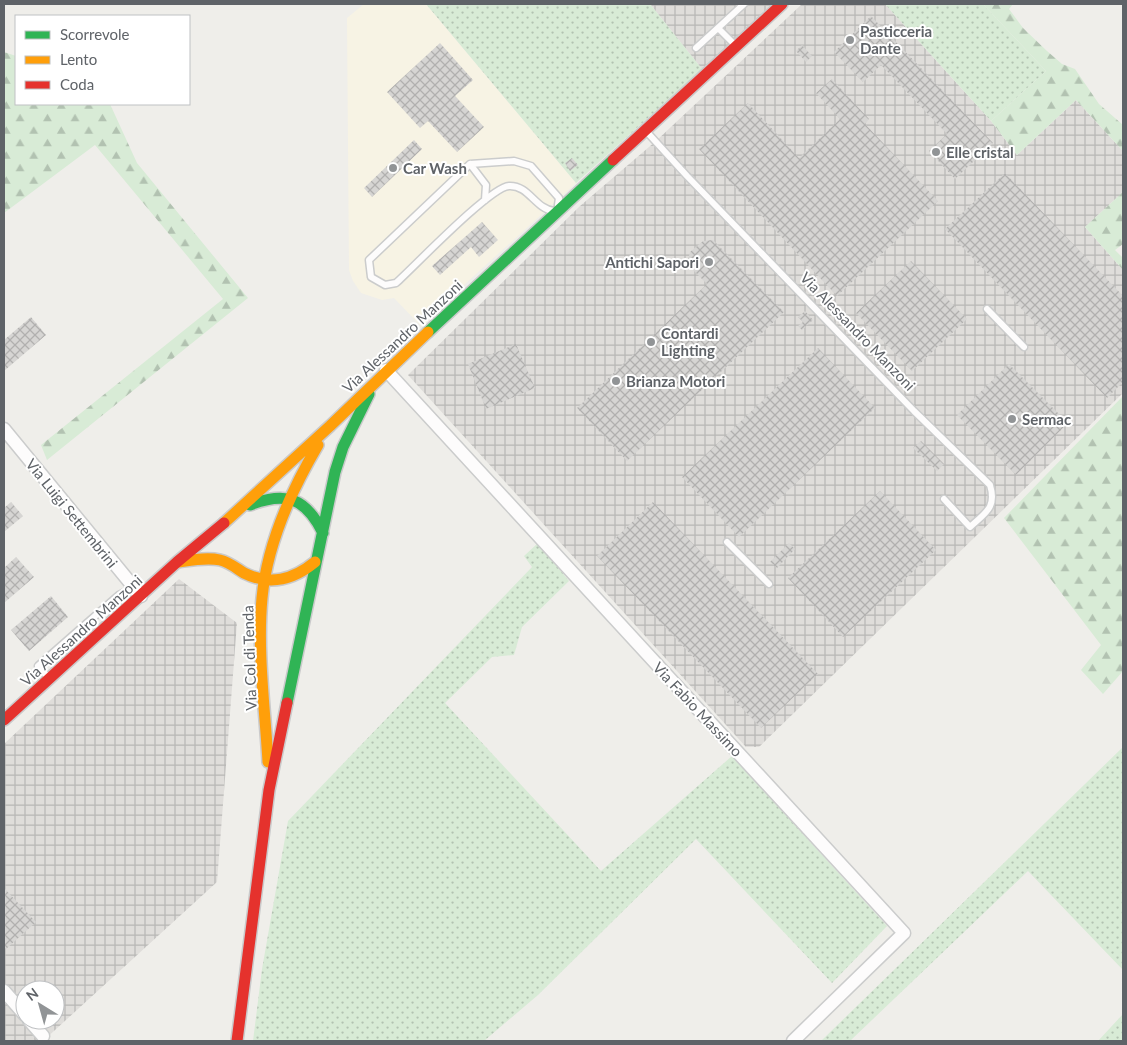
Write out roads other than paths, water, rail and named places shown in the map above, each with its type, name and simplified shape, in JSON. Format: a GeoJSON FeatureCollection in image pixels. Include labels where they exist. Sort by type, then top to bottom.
{"type":"FeatureCollection","features":[{"type":"Feature","properties":{"kind":"main road","name":"Via Alessandro Manzoni"},"geometry":{"type":"LineString","coordinates":[[4,720],[137,591],[177,562],[238,511],[330,426],[386,370],[782,4]]}},
{"type":"Feature","properties":{"kind":"main road","name":"Via Col di Tenda"},"geometry":{"type":"LineString","coordinates":[[237,1041],[269,790],[315,562],[323,533],[335,472],[343,447],[376,380]]}},
{"type":"Feature","properties":{"kind":"main road","name":"Via Col di Tenda"},"geometry":{"type":"LineString","coordinates":[[269,790],[261,621],[264,582],[291,498],[313,454],[330,426]]}},
{"type":"Feature","properties":{"kind":"main road"},"geometry":{"type":"LineString","coordinates":[[238,511],[263,499],[277,496],[291,498],[308,508],[317,519],[323,533]]}},
{"type":"Feature","properties":{"kind":"main road"},"geometry":{"type":"LineString","coordinates":[[177,562],[209,558],[223,560],[264,582],[277,582],[293,578],[315,562]]}},
{"type":"Feature","properties":{"kind":"street","name":"Via Fabio Massimo"},"geometry":{"type":"LineString","coordinates":[[386,370],[904,933],[793,1041]]}},
{"type":"Feature","properties":{"kind":"street","name":"Via Luigi Settembrini"},"geometry":{"type":"LineString","coordinates":[[4,429],[137,591]]}},
{"type":"Feature","properties":{"kind":"street"},"geometry":{"type":"LineString","coordinates":[[4,991],[15,1004]]}},
{"type":"Feature","properties":{"kind":"street"},"geometry":{"type":"LineString","coordinates":[[38,1030],[43,1036]]}},
{"type":"Feature","properties":{"kind":"lane"},"geometry":{"type":"LineString","coordinates":[[696,48],[744,4]]}},
{"type":"Feature","properties":{"kind":"lane"},"geometry":{"type":"LineString","coordinates":[[718,28],[737,47]]}},
{"type":"Feature","properties":{"kind":"lane","name":"Via Alessandro Manzoni"},"geometry":{"type":"LineString","coordinates":[[646,130],[687,176],[900,396],[990,485],[993,497],[990,509],[970,527],[944,499]]}},
{"type":"Feature","properties":{"kind":"lane"},"geometry":{"type":"LineString","coordinates":[[514,161],[531,166],[560,198],[558,211],[546,210],[520,187],[507,186],[485,200],[396,283],[385,286],[371,277],[369,260],[470,164],[514,161]]}},
{"type":"Feature","properties":{"kind":"lane"},"geometry":{"type":"LineString","coordinates":[[470,164],[486,185],[485,200]]}},
{"type":"Feature","properties":{"kind":"lane"},"geometry":{"type":"LineString","coordinates":[[988,309],[1024,347]]}},
{"type":"Feature","properties":{"kind":"lane"},"geometry":{"type":"LineString","coordinates":[[727,542],[769,584]]}},
{"type":"Feature","properties":{"kind":"lane"},"geometry":{"type":"LineString","coordinates":[[49,678],[38,666],[120,595],[137,591]]}},
{"type":"Feature","properties":{"kind":"place","name":"Pasticceria Dante"},"geometry":{"type":"Point","coordinates":[850,40]}},
{"type":"Feature","properties":{"kind":"place","name":"Elle cristal"},"geometry":{"type":"Point","coordinates":[936,152]}},
{"type":"Feature","properties":{"kind":"place","name":"Car Wash"},"geometry":{"type":"Point","coordinates":[393,168]}},
{"type":"Feature","properties":{"kind":"place","name":"Antichi Sapori"},"geometry":{"type":"Point","coordinates":[709,262]}},
{"type":"Feature","properties":{"kind":"place","name":"Contardi Lighting"},"geometry":{"type":"Point","coordinates":[651,342]}},
{"type":"Feature","properties":{"kind":"place","name":"Brianza Motori"},"geometry":{"type":"Point","coordinates":[616,381]}},
{"type":"Feature","properties":{"kind":"place","name":"Sermac"},"geometry":{"type":"Point","coordinates":[1012,419]}}]}
